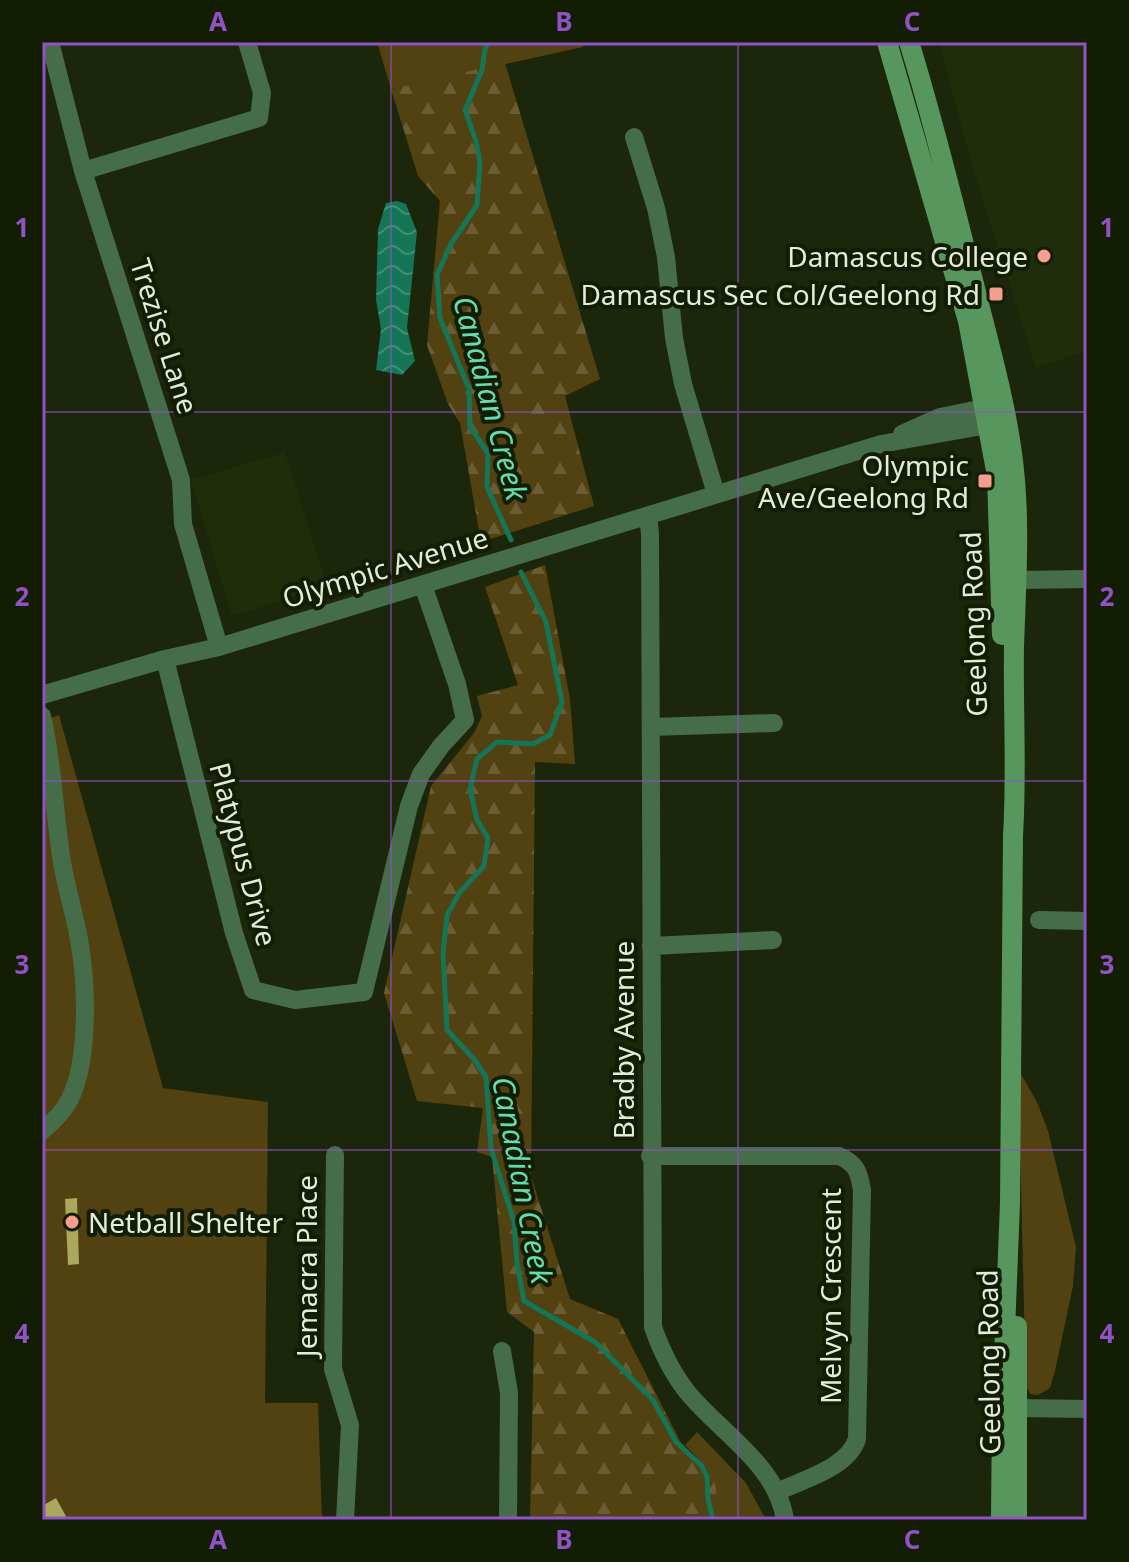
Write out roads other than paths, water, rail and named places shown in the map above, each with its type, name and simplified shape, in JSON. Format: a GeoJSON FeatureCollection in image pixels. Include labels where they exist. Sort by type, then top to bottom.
{"type":"FeatureCollection","features":[{"type":"Feature","properties":{"kind":"main road","name":"Geelong Road"},"geometry":{"type":"LineString","coordinates":[[887,42],[1014,478],[1010,580],[1016,788],[1010,1203],[1017,1290],[1001,1520]]}},
{"type":"Feature","properties":{"kind":"main road","name":"Geelong Road"},"geometry":{"type":"LineString","coordinates":[[909,42],[953,195],[994,414]]}},
{"type":"Feature","properties":{"kind":"main road","name":"Geelong Road"},"geometry":{"type":"LineString","coordinates":[[1010,1408],[1017,1520]]}},
{"type":"Feature","properties":{"kind":"street","name":"Trezise Lane"},"geometry":{"type":"LineString","coordinates":[[50,42],[83,171],[181,480],[183,524],[219,647]]}},
{"type":"Feature","properties":{"kind":"street"},"geometry":{"type":"LineString","coordinates":[[83,171],[259,118],[262,93],[247,42]]}},
{"type":"Feature","properties":{"kind":"street"},"geometry":{"type":"LineString","coordinates":[[634,137],[656,208],[666,257],[674,338],[683,384],[716,494]]}},
{"type":"Feature","properties":{"kind":"street","name":"Olympic Avenue"},"geometry":{"type":"LineString","coordinates":[[42,695],[165,659],[219,647],[881,444],[994,414]]}},
{"type":"Feature","properties":{"kind":"street","name":"Bradby Avenue"},"geometry":{"type":"LineString","coordinates":[[648,516],[653,1327],[662,1354],[687,1392],[764,1472],[777,1492],[785,1520]]}},
{"type":"Feature","properties":{"kind":"street"},"geometry":{"type":"LineString","coordinates":[[1010,580],[1087,579]]}},
{"type":"Feature","properties":{"kind":"street","name":"Platypus Drive"},"geometry":{"type":"LineString","coordinates":[[165,659],[234,933],[253,990],[295,1000],[364,992],[409,806],[421,774],[465,720],[457,684],[423,585]]}},
{"type":"Feature","properties":{"kind":"street"},"geometry":{"type":"LineString","coordinates":[[42,716],[52,764],[61,860],[83,967],[85,1009],[77,1073],[70,1099],[42,1131]]}},
{"type":"Feature","properties":{"kind":"street"},"geometry":{"type":"LineString","coordinates":[[651,727],[774,723]]}},
{"type":"Feature","properties":{"kind":"street"},"geometry":{"type":"LineString","coordinates":[[1039,920],[1087,921]]}},
{"type":"Feature","properties":{"kind":"street"},"geometry":{"type":"LineString","coordinates":[[651,946],[773,940]]}},
{"type":"Feature","properties":{"kind":"street","name":"Jemacra Place"},"geometry":{"type":"LineString","coordinates":[[335,1155],[333,1369],[350,1425],[345,1520]]}},
{"type":"Feature","properties":{"kind":"street","name":"Melvyn Crescent"},"geometry":{"type":"LineString","coordinates":[[650,1156],[839,1156],[853,1162],[860,1175],[857,1439],[852,1451],[839,1463],[777,1492]]}},
{"type":"Feature","properties":{"kind":"street"},"geometry":{"type":"LineString","coordinates":[[502,1351],[509,1393],[508,1520]]}},
{"type":"Feature","properties":{"kind":"street"},"geometry":{"type":"LineString","coordinates":[[1010,1408],[1087,1409]]}},
{"type":"Feature","properties":{"kind":"water"},"geometry":{"type":"Polygon","coordinates":[[[397,201],[406,204],[417,232],[407,328],[415,361],[402,375],[376,370],[381,329],[376,300],[378,229],[386,203],[397,201]]]}},
{"type":"Feature","properties":{"kind":"waterway","name":"Canadian Creek"},"geometry":{"type":"LineString","coordinates":[[489,42],[482,70],[465,110],[480,162],[477,205],[451,244],[437,275],[440,318],[469,389],[470,427],[488,453],[487,487],[511,540]]}},
{"type":"Feature","properties":{"kind":"waterway","name":"Canadian Creek"},"geometry":{"type":"LineString","coordinates":[[521,572],[546,622],[562,702],[550,735],[533,744],[497,742],[477,759],[470,789],[477,820],[488,838],[484,866],[460,892],[447,915],[443,953],[447,1030],[486,1077],[491,1148],[514,1222],[524,1301],[595,1342],[653,1400],[676,1442],[701,1465],[707,1476],[713,1520]]}},
{"type":"Feature","properties":{"kind":"place","name":"Damascus College"},"geometry":{"type":"Point","coordinates":[1044,256]}},
{"type":"Feature","properties":{"kind":"place","name":"Damascus Sec Col/Geelong Rd"},"geometry":{"type":"Point","coordinates":[996,294]}},
{"type":"Feature","properties":{"kind":"place","name":"Olympic Ave/Geelong Rd"},"geometry":{"type":"Point","coordinates":[985,481]}},
{"type":"Feature","properties":{"kind":"place","name":"Netball Shelter"},"geometry":{"type":"Point","coordinates":[72,1222]}}]}
